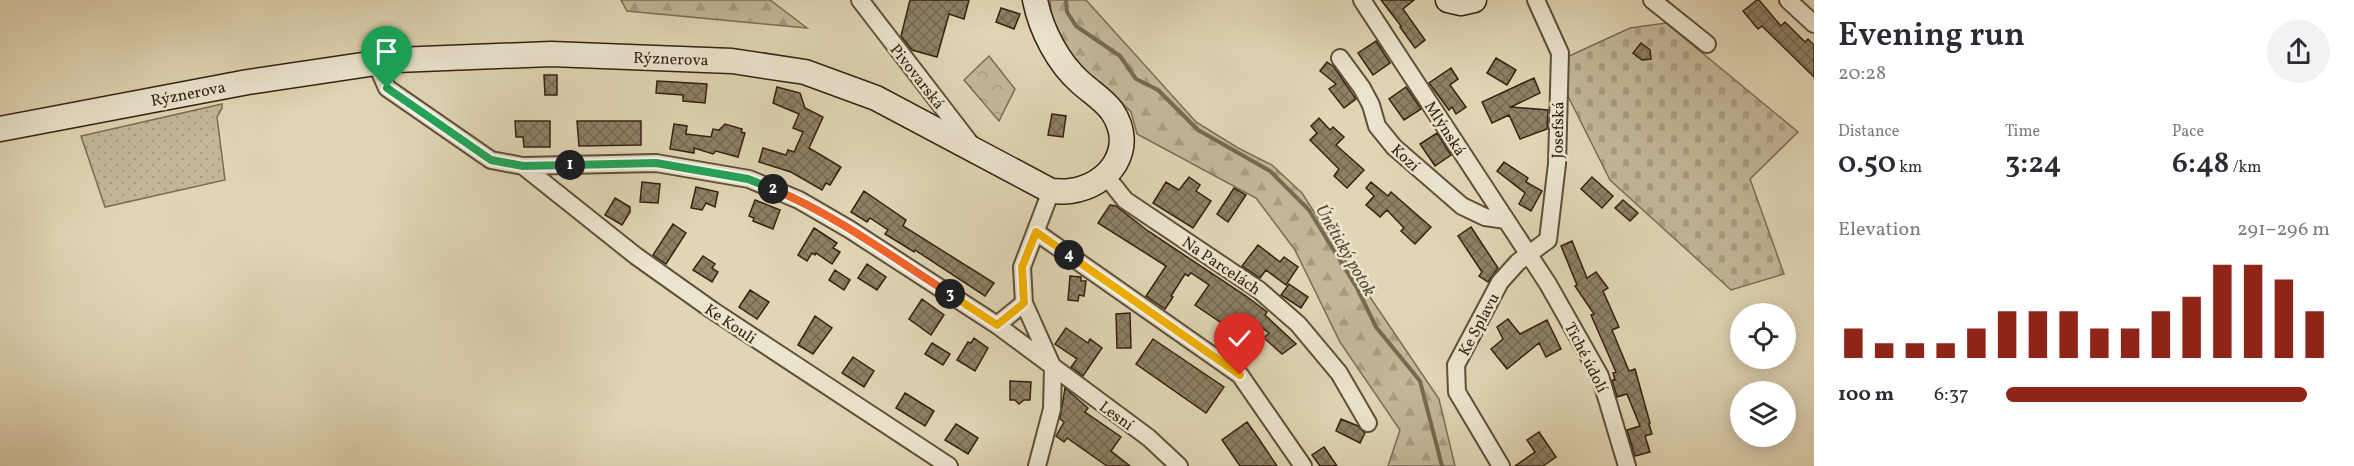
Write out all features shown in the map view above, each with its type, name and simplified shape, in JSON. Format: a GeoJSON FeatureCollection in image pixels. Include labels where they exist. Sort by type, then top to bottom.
{"type":"FeatureCollection","features":[{"type":"Feature","properties":{"kind":"street","name":"Pivovarská"},"geometry":{"type":"LineString","coordinates":[[860,0],[977,151]]}},
{"type":"Feature","properties":{"kind":"street"},"geometry":{"type":"LineString","coordinates":[[1035,0],[1038,17],[1066,68],[1112,110],[1121,138],[1120,154],[1106,176],[1070,191],[1051,191],[1022,267],[1024,303],[1053,368],[1052,409],[1037,466]]}},
{"type":"Feature","properties":{"kind":"street","name":"Mlýnská"},"geometry":{"type":"LineString","coordinates":[[1362,0],[1529,256]]}},
{"type":"Feature","properties":{"kind":"street"},"geometry":{"type":"LineString","coordinates":[[1448,0],[1461,3],[1474,0]]}},
{"type":"Feature","properties":{"kind":"street","name":"Josefská"},"geometry":{"type":"LineString","coordinates":[[1529,256],[1548,240],[1557,164],[1560,53],[1536,0]]}},
{"type":"Feature","properties":{"kind":"street"},"geometry":{"type":"LineString","coordinates":[[1652,0],[1707,44]]}},
{"type":"Feature","properties":{"kind":"street"},"geometry":{"type":"LineString","coordinates":[[1788,0],[1814,24]]}},
{"type":"Feature","properties":{"kind":"street","name":"Rýznerova"},"geometry":{"type":"LineString","coordinates":[[0,129],[248,82],[375,63],[551,54],[732,61],[805,72],[876,98],[1051,191]]}},
{"type":"Feature","properties":{"kind":"street","name":"Kozí"},"geometry":{"type":"LineString","coordinates":[[1340,58],[1362,88],[1371,105],[1377,126],[1394,147],[1462,206],[1485,217],[1506,220]]}},
{"type":"Feature","properties":{"kind":"street","name":"Lesní"},"geometry":{"type":"LineString","coordinates":[[375,63],[387,88],[491,160],[523,166],[656,163],[748,179],[800,200],[997,325],[1149,438],[1179,466]]}},
{"type":"Feature","properties":{"kind":"street","name":"Ke Kouli"},"geometry":{"type":"LineString","coordinates":[[523,166],[636,256],[712,310],[949,466]]}},
{"type":"Feature","properties":{"kind":"street","name":"Na Parcelách"},"geometry":{"type":"LineString","coordinates":[[1106,176],[1125,200],[1259,290],[1298,324],[1339,373],[1368,423]]}},
{"type":"Feature","properties":{"kind":"street"},"geometry":{"type":"LineString","coordinates":[[1036,232],[1240,375],[1303,466]]}},
{"type":"Feature","properties":{"kind":"street","name":"Ke Splavu"},"geometry":{"type":"LineString","coordinates":[[1501,466],[1457,392],[1456,365],[1500,282],[1518,262],[1529,256]]}},
{"type":"Feature","properties":{"kind":"street","name":"Tiché údolí"},"geometry":{"type":"LineString","coordinates":[[1529,256],[1548,284],[1600,376],[1627,466]]}},
{"type":"Feature","properties":{"kind":"street"},"geometry":{"type":"LineString","coordinates":[[997,325],[1024,303]]}},
{"type":"Feature","properties":{"kind":"green space"},"geometry":{"type":"Polygon","coordinates":[[[621,0],[770,0],[807,28],[627,11],[621,0]]]}},
{"type":"Feature","properties":{"kind":"green space"},"geometry":{"type":"Polygon","coordinates":[[[1050,0],[1086,0],[1196,122],[1238,148],[1272,165],[1302,193],[1439,399],[1455,466],[1388,466],[1400,430],[1340,342],[1295,250],[1256,198],[1137,134],[1131,112],[1117,98],[1085,78],[1060,40],[1052,21],[1050,0]]]}},
{"type":"Feature","properties":{"kind":"green space"},"geometry":{"type":"Polygon","coordinates":[[[1666,23],[1798,132],[1750,179],[1784,274],[1731,290],[1610,180],[1566,92],[1567,57],[1630,28],[1666,23]]]}},
{"type":"Feature","properties":{"kind":"green space"},"geometry":{"type":"Polygon","coordinates":[[[989,56],[1015,89],[999,121],[964,80],[989,56]]]}},
{"type":"Feature","properties":{"kind":"green space"},"geometry":{"type":"Polygon","coordinates":[[[222,104],[217,117],[225,180],[105,207],[81,136],[222,104]]]}},
{"type":"Feature","properties":{"kind":"building"},"geometry":{"type":"Polygon","coordinates":[[[910,0],[969,0],[964,19],[949,14],[937,57],[912,50],[901,36],[910,0]]]}},
{"type":"Feature","properties":{"kind":"building"},"geometry":{"type":"Polygon","coordinates":[[[1381,0],[1414,0],[1403,9],[1425,40],[1415,48],[1381,0]]]}},
{"type":"Feature","properties":{"kind":"building"},"geometry":{"type":"Polygon","coordinates":[[[1757,0],[1781,26],[1785,22],[1805,42],[1808,39],[1814,45],[1814,77],[1762,26],[1758,29],[1743,11],[1757,0]]]}},
{"type":"Feature","properties":{"kind":"building"},"geometry":{"type":"Polygon","coordinates":[[[1001,8],[1020,14],[1014,29],[996,22],[1001,8]]]}},
{"type":"Feature","properties":{"kind":"building"},"geometry":{"type":"Polygon","coordinates":[[[1376,41],[1390,63],[1373,75],[1358,53],[1376,41]]]}},
{"type":"Feature","properties":{"kind":"building"},"geometry":{"type":"Polygon","coordinates":[[[1641,43],[1650,50],[1651,59],[1642,60],[1633,53],[1641,43]]]}},
{"type":"Feature","properties":{"kind":"building"},"geometry":{"type":"Polygon","coordinates":[[[1496,58],[1516,70],[1507,85],[1487,73],[1496,58]]]}},
{"type":"Feature","properties":{"kind":"building"},"geometry":{"type":"Polygon","coordinates":[[[1327,62],[1334,67],[1356,99],[1344,108],[1329,89],[1336,84],[1320,71],[1327,62]]]}},
{"type":"Feature","properties":{"kind":"building"},"geometry":{"type":"Polygon","coordinates":[[[1451,68],[1458,79],[1450,85],[1466,107],[1456,114],[1452,107],[1449,110],[1429,83],[1451,68]]]}},
{"type":"Feature","properties":{"kind":"building"},"geometry":{"type":"Polygon","coordinates":[[[544,75],[557,75],[557,95],[545,95],[544,75]]]}},
{"type":"Feature","properties":{"kind":"building"},"geometry":{"type":"Polygon","coordinates":[[[1534,78],[1540,93],[1511,107],[1548,110],[1547,129],[1520,139],[1509,115],[1492,123],[1482,102],[1534,78]]]}},
{"type":"Feature","properties":{"kind":"building"},"geometry":{"type":"Polygon","coordinates":[[[657,81],[707,84],[705,103],[683,101],[683,95],[656,93],[657,81]]]}},
{"type":"Feature","properties":{"kind":"building"},"geometry":{"type":"Polygon","coordinates":[[[777,87],[800,93],[805,108],[823,117],[809,148],[841,167],[830,185],[826,183],[822,190],[791,172],[759,162],[763,148],[786,155],[788,150],[794,152],[803,132],[793,128],[799,114],[773,103],[777,87]]]}},
{"type":"Feature","properties":{"kind":"building"},"geometry":{"type":"Polygon","coordinates":[[[1406,87],[1421,109],[1404,120],[1389,99],[1406,87]]]}},
{"type":"Feature","properties":{"kind":"building"},"geometry":{"type":"Polygon","coordinates":[[[1052,114],[1066,116],[1063,137],[1048,135],[1052,114]]]}},
{"type":"Feature","properties":{"kind":"building"},"geometry":{"type":"Polygon","coordinates":[[[1319,118],[1330,130],[1333,127],[1344,137],[1336,145],[1364,170],[1347,188],[1334,176],[1339,169],[1310,140],[1317,133],[1311,126],[1319,118]]]}},
{"type":"Feature","properties":{"kind":"building"},"geometry":{"type":"Polygon","coordinates":[[[515,121],[550,121],[550,147],[524,147],[523,137],[516,137],[515,121]]]}},
{"type":"Feature","properties":{"kind":"building"},"geometry":{"type":"Polygon","coordinates":[[[577,121],[641,121],[641,145],[579,146],[577,121]]]}},
{"type":"Feature","properties":{"kind":"building"},"geometry":{"type":"Polygon","coordinates":[[[674,124],[687,126],[686,134],[711,137],[713,129],[719,130],[725,124],[742,129],[741,132],[745,133],[738,157],[716,151],[713,154],[694,148],[694,153],[670,149],[674,124]]]}},
{"type":"Feature","properties":{"kind":"building"},"geometry":{"type":"Polygon","coordinates":[[[1437,133],[1451,155],[1435,166],[1420,144],[1437,133]]]}},
{"type":"Feature","properties":{"kind":"building"},"geometry":{"type":"Polygon","coordinates":[[[1504,162],[1528,178],[1526,182],[1542,191],[1531,211],[1519,204],[1525,193],[1497,171],[1504,162]]]}},
{"type":"Feature","properties":{"kind":"building"},"geometry":{"type":"Polygon","coordinates":[[[1189,177],[1200,185],[1196,191],[1211,201],[1193,228],[1153,203],[1166,182],[1179,190],[1189,177]]]}},
{"type":"Feature","properties":{"kind":"building"},"geometry":{"type":"Polygon","coordinates":[[[1592,177],[1613,196],[1602,208],[1581,189],[1592,177]]]}},
{"type":"Feature","properties":{"kind":"building"},"geometry":{"type":"Polygon","coordinates":[[[642,182],[660,184],[658,203],[640,202],[642,182]]]}},
{"type":"Feature","properties":{"kind":"building"},"geometry":{"type":"Polygon","coordinates":[[[1371,182],[1388,196],[1391,192],[1431,227],[1415,244],[1401,231],[1404,228],[1387,210],[1380,217],[1366,205],[1374,196],[1366,188],[1371,182]]]}},
{"type":"Feature","properties":{"kind":"building"},"geometry":{"type":"Polygon","coordinates":[[[696,187],[718,192],[715,207],[706,203],[702,210],[691,208],[696,187]]]}},
{"type":"Feature","properties":{"kind":"building"},"geometry":{"type":"Polygon","coordinates":[[[1234,188],[1246,195],[1228,222],[1217,214],[1234,188]]]}},
{"type":"Feature","properties":{"kind":"building"},"geometry":{"type":"Polygon","coordinates":[[[864,191],[906,220],[903,226],[994,283],[985,296],[915,250],[914,252],[885,234],[888,230],[870,218],[867,222],[851,212],[864,191]]]}},
{"type":"Feature","properties":{"kind":"building"},"geometry":{"type":"Polygon","coordinates":[[[615,198],[630,207],[630,212],[622,225],[605,215],[615,198]]]}},
{"type":"Feature","properties":{"kind":"building"},"geometry":{"type":"Polygon","coordinates":[[[755,200],[780,210],[773,229],[753,221],[754,218],[749,216],[755,200]]]}},
{"type":"Feature","properties":{"kind":"building"},"geometry":{"type":"Polygon","coordinates":[[[1623,200],[1638,213],[1630,221],[1615,208],[1623,200]]]}},
{"type":"Feature","properties":{"kind":"building"},"geometry":{"type":"Polygon","coordinates":[[[1110,205],[1116,206],[1148,231],[1246,296],[1267,312],[1265,315],[1296,344],[1282,354],[1264,338],[1269,333],[1243,315],[1237,323],[1231,319],[1226,326],[1195,305],[1209,285],[1191,273],[1188,276],[1185,274],[1165,309],[1146,296],[1166,266],[1098,223],[1110,205]]]}},
{"type":"Feature","properties":{"kind":"building"},"geometry":{"type":"Polygon","coordinates":[[[673,224],[686,233],[666,264],[653,255],[673,224]]]}},
{"type":"Feature","properties":{"kind":"building"},"geometry":{"type":"Polygon","coordinates":[[[1471,227],[1498,268],[1488,282],[1479,276],[1482,272],[1458,236],[1471,227]]]}},
{"type":"Feature","properties":{"kind":"building"},"geometry":{"type":"Polygon","coordinates":[[[814,228],[837,243],[833,248],[840,252],[832,264],[816,253],[815,255],[812,253],[807,261],[798,255],[814,228]]]}},
{"type":"Feature","properties":{"kind":"building"},"geometry":{"type":"Polygon","coordinates":[[[1572,241],[1587,278],[1596,272],[1608,288],[1603,291],[1619,327],[1612,330],[1629,371],[1635,369],[1650,423],[1652,434],[1645,436],[1650,452],[1635,456],[1627,430],[1640,426],[1627,394],[1617,397],[1612,380],[1615,380],[1613,373],[1616,372],[1591,315],[1594,314],[1575,286],[1577,285],[1561,246],[1572,241]]]}},
{"type":"Feature","properties":{"kind":"building"},"geometry":{"type":"Polygon","coordinates":[[[1258,245],[1280,262],[1284,257],[1298,267],[1286,285],[1266,270],[1260,278],[1242,266],[1258,245]]]}},
{"type":"Feature","properties":{"kind":"building"},"geometry":{"type":"Polygon","coordinates":[[[703,256],[715,264],[712,268],[718,272],[712,282],[693,270],[703,256]]]}},
{"type":"Feature","properties":{"kind":"building"},"geometry":{"type":"Polygon","coordinates":[[[867,264],[886,277],[877,290],[858,278],[867,264]]]}},
{"type":"Feature","properties":{"kind":"building"},"geometry":{"type":"Polygon","coordinates":[[[835,270],[850,280],[844,290],[829,280],[835,270]]]}},
{"type":"Feature","properties":{"kind":"building"},"geometry":{"type":"Polygon","coordinates":[[[1070,276],[1081,277],[1081,281],[1086,281],[1084,296],[1079,295],[1078,301],[1068,300],[1070,276]]]}},
{"type":"Feature","properties":{"kind":"building"},"geometry":{"type":"Polygon","coordinates":[[[1289,284],[1308,297],[1301,308],[1281,295],[1289,284]]]}},
{"type":"Feature","properties":{"kind":"building"},"geometry":{"type":"Polygon","coordinates":[[[750,290],[769,302],[757,319],[739,307],[750,290]]]}},
{"type":"Feature","properties":{"kind":"building"},"geometry":{"type":"Polygon","coordinates":[[[922,299],[944,315],[931,335],[909,319],[922,299]]]}},
{"type":"Feature","properties":{"kind":"building"},"geometry":{"type":"Polygon","coordinates":[[[1130,313],[1131,348],[1117,348],[1116,314],[1130,313]]]}},
{"type":"Feature","properties":{"kind":"building"},"geometry":{"type":"Polygon","coordinates":[[[815,316],[832,328],[813,354],[798,345],[815,316]]]}},
{"type":"Feature","properties":{"kind":"building"},"geometry":{"type":"Polygon","coordinates":[[[1508,319],[1520,334],[1547,320],[1561,349],[1546,357],[1539,343],[1507,369],[1491,349],[1503,339],[1497,327],[1508,319]]]}},
{"type":"Feature","properties":{"kind":"building"},"geometry":{"type":"Polygon","coordinates":[[[1066,328],[1088,343],[1090,339],[1102,348],[1083,376],[1071,367],[1077,359],[1055,344],[1066,328]]]}},
{"type":"Feature","properties":{"kind":"building"},"geometry":{"type":"Polygon","coordinates":[[[974,338],[988,348],[975,371],[957,360],[968,342],[971,343],[974,338]]]}},
{"type":"Feature","properties":{"kind":"building"},"geometry":{"type":"Polygon","coordinates":[[[1153,339],[1224,387],[1206,413],[1136,364],[1153,339]]]}},
{"type":"Feature","properties":{"kind":"building"},"geometry":{"type":"Polygon","coordinates":[[[932,343],[950,354],[943,365],[925,354],[932,343]]]}},
{"type":"Feature","properties":{"kind":"building"},"geometry":{"type":"Polygon","coordinates":[[[853,357],[874,371],[864,387],[842,373],[853,357]]]}},
{"type":"Feature","properties":{"kind":"building"},"geometry":{"type":"Polygon","coordinates":[[[1010,381],[1031,382],[1030,400],[1024,400],[1019,404],[1015,400],[1010,400],[1010,381]]]}},
{"type":"Feature","properties":{"kind":"building"},"geometry":{"type":"Polygon","coordinates":[[[1065,388],[1088,408],[1085,412],[1121,437],[1111,451],[1130,466],[1107,466],[1067,438],[1064,442],[1056,436],[1064,422],[1060,419],[1065,388]]]}},
{"type":"Feature","properties":{"kind":"building"},"geometry":{"type":"Polygon","coordinates":[[[905,393],[934,411],[925,426],[896,408],[905,393]]]}},
{"type":"Feature","properties":{"kind":"building"},"geometry":{"type":"Polygon","coordinates":[[[1341,419],[1358,426],[1365,433],[1360,443],[1336,431],[1341,419]]]}},
{"type":"Feature","properties":{"kind":"building"},"geometry":{"type":"Polygon","coordinates":[[[1247,422],[1277,466],[1240,466],[1222,440],[1247,422]]]}},
{"type":"Feature","properties":{"kind":"building"},"geometry":{"type":"Polygon","coordinates":[[[956,424],[978,438],[968,454],[945,440],[956,424]]]}},
{"type":"Feature","properties":{"kind":"building"},"geometry":{"type":"Polygon","coordinates":[[[1539,432],[1556,457],[1543,466],[1515,466],[1535,452],[1527,440],[1539,432]]]}},
{"type":"Feature","properties":{"kind":"building"},"geometry":{"type":"Polygon","coordinates":[[[1324,447],[1337,466],[1320,466],[1312,455],[1324,447]]]}},
{"type":"Feature","properties":{"kind":"waterway","name":"Únětický potok"},"geometry":{"type":"LineString","coordinates":[[1066,0],[1067,12],[1076,26],[1120,56],[1136,79],[1158,90],[1198,130],[1270,171],[1309,210],[1357,288],[1376,327],[1420,381],[1442,466]]}},
{"type":"Feature","properties":{"kind":"route"},"geometry":{"type":"LineString","coordinates":[[387,88],[491,160],[523,166],[656,163],[748,179],[800,200],[997,325],[1024,303],[1022,267],[1036,232],[1240,375]]}}]}
